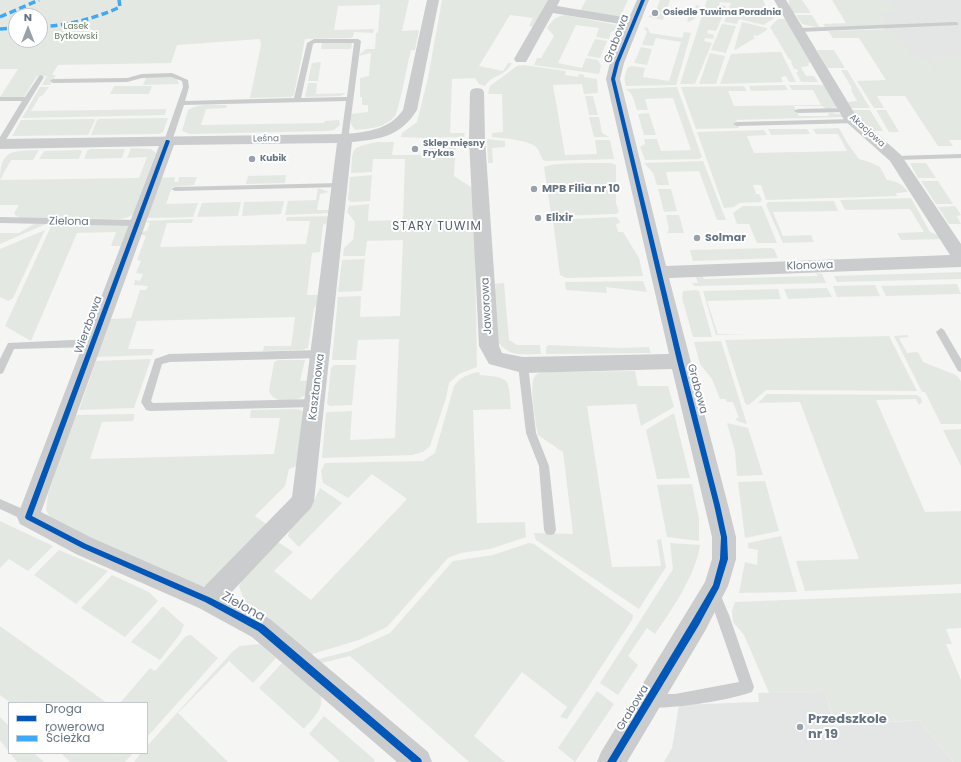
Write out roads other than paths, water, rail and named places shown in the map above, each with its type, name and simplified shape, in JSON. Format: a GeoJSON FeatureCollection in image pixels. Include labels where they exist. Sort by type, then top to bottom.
{"type":"FeatureCollection","features":[{"type":"Feature","properties":{"kind":"street","name":"Leśna"},"geometry":{"type":"LineString","coordinates":[[0,143],[344,138],[372,136],[388,131],[398,126],[406,118],[410,110],[433,0]]}},
{"type":"Feature","properties":{"kind":"street","name":"Grabowa"},"geometry":{"type":"LineString","coordinates":[[611,762],[696,622],[716,586],[724,559],[724,537],[717,505],[680,361],[613,79],[633,22],[643,0]]}},
{"type":"Feature","properties":{"kind":"street","name":"Akacjowa"},"geometry":{"type":"LineString","coordinates":[[780,0],[850,115],[896,158],[961,260]]}},
{"type":"Feature","properties":{"kind":"street","name":"Grabowa"},"geometry":{"type":"LineString","coordinates":[[552,4],[633,22]]}},
{"type":"Feature","properties":{"kind":"street"},"geometry":{"type":"LineString","coordinates":[[521,60],[552,4]]}},
{"type":"Feature","properties":{"kind":"street","name":"Jaworowa"},"geometry":{"type":"LineString","coordinates":[[477,92],[477,139],[489,346],[496,359],[522,365],[680,361]]}},
{"type":"Feature","properties":{"kind":"street","name":"Kasztanowa"},"geometry":{"type":"LineString","coordinates":[[208,600],[303,501],[316,403],[344,138]]}},
{"type":"Feature","properties":{"kind":"street","name":"Wierzbowa"},"geometry":{"type":"LineString","coordinates":[[28,517],[168,141]]}},
{"type":"Feature","properties":{"kind":"street","name":"Klonowa"},"geometry":{"type":"LineString","coordinates":[[659,272],[961,260]]}},
{"type":"Feature","properties":{"kind":"street","name":"Zielona"},"geometry":{"type":"LineString","coordinates":[[28,517],[84,546],[208,600],[261,628],[418,762]]}},
{"type":"Feature","properties":{"kind":"lane"},"geometry":{"type":"LineString","coordinates":[[798,30],[956,24]]}},
{"type":"Feature","properties":{"kind":"lane"},"geometry":{"type":"LineString","coordinates":[[297,100],[310,43],[314,41],[358,41],[344,138]]}},
{"type":"Feature","properties":{"kind":"lane"},"geometry":{"type":"LineString","coordinates":[[53,80],[127,80],[142,76],[172,75],[185,80],[186,87],[168,141]]}},
{"type":"Feature","properties":{"kind":"lane"},"geometry":{"type":"LineString","coordinates":[[0,143],[41,77]]}},
{"type":"Feature","properties":{"kind":"lane"},"geometry":{"type":"LineString","coordinates":[[0,100],[26,99]]}},
{"type":"Feature","properties":{"kind":"lane"},"geometry":{"type":"LineString","coordinates":[[181,103],[349,99]]}},
{"type":"Feature","properties":{"kind":"lane"},"geometry":{"type":"LineString","coordinates":[[798,111],[850,115]]}},
{"type":"Feature","properties":{"kind":"lane"},"geometry":{"type":"LineString","coordinates":[[737,124],[850,115]]}},
{"type":"Feature","properties":{"kind":"lane"},"geometry":{"type":"LineString","coordinates":[[896,158],[961,156]]}},
{"type":"Feature","properties":{"kind":"lane"},"geometry":{"type":"LineString","coordinates":[[175,189],[340,185]]}},
{"type":"Feature","properties":{"kind":"lane","name":"Zielona"},"geometry":{"type":"LineString","coordinates":[[0,220],[137,223]]}},
{"type":"Feature","properties":{"kind":"lane"},"geometry":{"type":"LineString","coordinates":[[941,332],[961,368]]}},
{"type":"Feature","properties":{"kind":"lane"},"geometry":{"type":"LineString","coordinates":[[0,370],[11,346],[93,343]]}},
{"type":"Feature","properties":{"kind":"lane"},"geometry":{"type":"LineString","coordinates":[[316,403],[150,407],[146,402],[158,362],[169,358],[321,354]]}},
{"type":"Feature","properties":{"kind":"lane"},"geometry":{"type":"LineString","coordinates":[[522,365],[531,433],[544,466],[550,530]]}},
{"type":"Feature","properties":{"kind":"lane","name":"Zielona"},"geometry":{"type":"LineString","coordinates":[[0,504],[28,517]]}},
{"type":"Feature","properties":{"kind":"lane"},"geometry":{"type":"LineString","coordinates":[[648,701],[675,701],[747,687],[723,615],[713,591]]}},
{"type":"Feature","properties":{"kind":"place","name":"Osiedle Tuwima Poradnia"},"geometry":{"type":"Point","coordinates":[655,13]}},
{"type":"Feature","properties":{"kind":"place","name":"Sklep mięsny Frykas"},"geometry":{"type":"Point","coordinates":[415,149]}},
{"type":"Feature","properties":{"kind":"place","name":"Kubik"},"geometry":{"type":"Point","coordinates":[252,159]}},
{"type":"Feature","properties":{"kind":"place","name":"MPB Filia nr 10"},"geometry":{"type":"Point","coordinates":[534,189]}},
{"type":"Feature","properties":{"kind":"place","name":"Elixir"},"geometry":{"type":"Point","coordinates":[538,218]}},
{"type":"Feature","properties":{"kind":"place","name":"Solmar"},"geometry":{"type":"Point","coordinates":[697,238]}},
{"type":"Feature","properties":{"kind":"place","name":"Przedszkole nr 19"},"geometry":{"type":"Point","coordinates":[800,727]}},
{"type":"Feature","properties":{"kind":"district","name":"STARY TUWIM"},"geometry":{"type":"Point","coordinates":[437,227]}},
{"type":"Feature","properties":{"kind":"park label","name":"Lasek Bytkowski"},"geometry":{"type":"Point","coordinates":[76,32]}}]}
